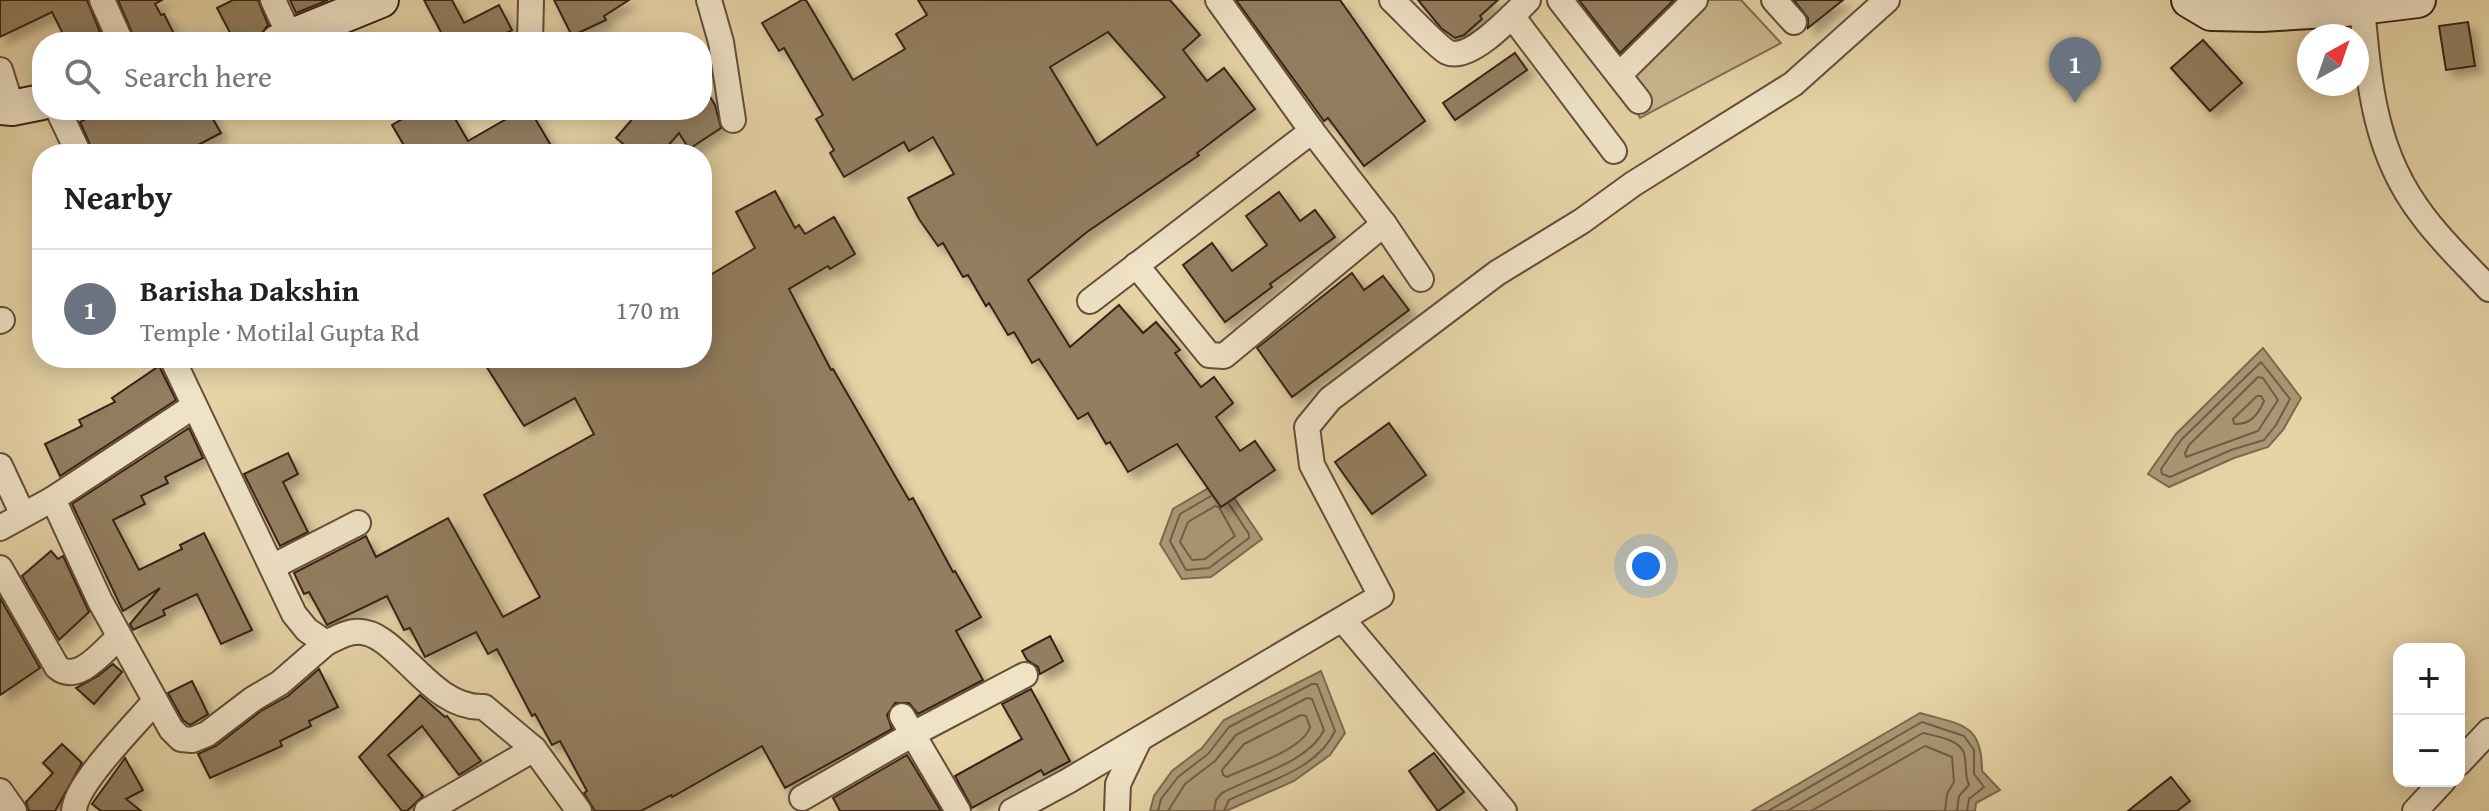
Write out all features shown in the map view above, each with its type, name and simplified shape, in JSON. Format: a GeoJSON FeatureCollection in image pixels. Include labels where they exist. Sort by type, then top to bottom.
{"type":"FeatureCollection","features":[{"type":"Feature","properties":{"kind":"street"},"geometry":{"type":"LineString","coordinates":[[102,0],[116,32]]}},
{"type":"Feature","properties":{"kind":"street"},"geometry":{"type":"LineString","coordinates":[[273,0],[282,32]]}},
{"type":"Feature","properties":{"kind":"street"},"geometry":{"type":"LineString","coordinates":[[303,32],[381,0]]}},
{"type":"Feature","properties":{"kind":"street"},"geometry":{"type":"LineString","coordinates":[[530,32],[531,0]]}},
{"type":"Feature","properties":{"kind":"street"},"geometry":{"type":"LineString","coordinates":[[709,0],[721,42],[733,120]]}},
{"type":"Feature","properties":{"kind":"street"},"geometry":{"type":"LineString","coordinates":[[1218,0],[1312,131],[1384,224],[1421,279]]}},
{"type":"Feature","properties":{"kind":"street"},"geometry":{"type":"LineString","coordinates":[[1392,0],[1448,52],[1463,54],[1477,46],[1520,8],[1614,151]]}},
{"type":"Feature","properties":{"kind":"street"},"geometry":{"type":"LineString","coordinates":[[1560,0],[1639,101]]}},
{"type":"Feature","properties":{"kind":"street"},"geometry":{"type":"LineString","coordinates":[[1619,75],[1695,0]]}},
{"type":"Feature","properties":{"kind":"street"},"geometry":{"type":"LineString","coordinates":[[1774,0],[1794,22]]}},
{"type":"Feature","properties":{"kind":"street"},"geometry":{"type":"LineString","coordinates":[[1012,811],[1139,740],[1381,596],[1312,465],[1307,427],[1330,399],[1497,273],[1793,84],[1887,0]]}},
{"type":"Feature","properties":{"kind":"street"},"geometry":{"type":"LineString","coordinates":[[2189,0],[2211,13],[2261,14],[2418,0]]}},
{"type":"Feature","properties":{"kind":"street"},"geometry":{"type":"LineString","coordinates":[[2362,7],[2372,106],[2391,163],[2422,215],[2489,289]]}},
{"type":"Feature","properties":{"kind":"street"},"geometry":{"type":"LineString","coordinates":[[0,70],[18,106]]}},
{"type":"Feature","properties":{"kind":"street"},"geometry":{"type":"LineString","coordinates":[[63,120],[74,144]]}},
{"type":"Feature","properties":{"kind":"street"},"geometry":{"type":"LineString","coordinates":[[1090,301],[1312,131]]}},
{"type":"Feature","properties":{"kind":"street"},"geometry":{"type":"LineString","coordinates":[[1136,265],[1209,355],[1217,358],[1224,356],[1384,224]]}},
{"type":"Feature","properties":{"kind":"street"},"geometry":{"type":"LineString","coordinates":[[177,368],[294,614],[307,630],[326,643]]}},
{"type":"Feature","properties":{"kind":"street"},"geometry":{"type":"LineString","coordinates":[[0,528],[53,499],[194,406]]}},
{"type":"Feature","properties":{"kind":"street"},"geometry":{"type":"LineString","coordinates":[[0,466],[23,515]]}},
{"type":"Feature","properties":{"kind":"street"},"geometry":{"type":"LineString","coordinates":[[53,499],[119,637],[171,729],[181,739],[192,740],[207,734],[280,683],[326,643],[354,631],[374,634],[447,698],[469,708],[484,707],[534,749],[579,811]]}},
{"type":"Feature","properties":{"kind":"street"},"geometry":{"type":"LineString","coordinates":[[272,567],[358,523]]}},
{"type":"Feature","properties":{"kind":"street"},"geometry":{"type":"LineString","coordinates":[[0,568],[37,635],[63,672],[71,674],[82,669],[119,637]]}},
{"type":"Feature","properties":{"kind":"street"},"geometry":{"type":"LineString","coordinates":[[1343,620],[1504,811]]}},
{"type":"Feature","properties":{"kind":"street"},"geometry":{"type":"LineString","coordinates":[[802,798],[908,725],[1025,675]]}},
{"type":"Feature","properties":{"kind":"street"},"geometry":{"type":"LineString","coordinates":[[74,811],[79,793],[155,701]]}},
{"type":"Feature","properties":{"kind":"street"},"geometry":{"type":"LineString","coordinates":[[908,725],[958,811]]}},
{"type":"Feature","properties":{"kind":"street"},"geometry":{"type":"LineString","coordinates":[[2465,757],[2489,731]]}},
{"type":"Feature","properties":{"kind":"street"},"geometry":{"type":"LineString","coordinates":[[1117,811],[1118,784],[1139,740]]}},
{"type":"Feature","properties":{"kind":"street"},"geometry":{"type":"LineString","coordinates":[[427,811],[534,749]]}},
{"type":"Feature","properties":{"kind":"street"},"geometry":{"type":"LineString","coordinates":[[2415,811],[2437,787]]}},
{"type":"Feature","properties":{"kind":"street"},"geometry":{"type":"LineString","coordinates":[[0,791],[14,811]]}},
{"type":"Feature","properties":{"kind":"shaded area"},"geometry":{"type":"Polygon","coordinates":[[[1693,0],[1741,0],[1781,43],[1640,118],[1612,68],[1693,0]]]}},
{"type":"Feature","properties":{"kind":"water"},"geometry":{"type":"Polygon","coordinates":[[[2263,348],[2301,398],[2283,430],[2268,447],[2234,458],[2169,487],[2148,474],[2176,434],[2263,348]]]}},
{"type":"Feature","properties":{"kind":"water"},"geometry":{"type":"Polygon","coordinates":[[[1222,480],[1262,539],[1211,577],[1182,579],[1160,544],[1173,509],[1222,480]]]}},
{"type":"Feature","properties":{"kind":"water"},"geometry":{"type":"Polygon","coordinates":[[[1321,671],[1345,733],[1330,755],[1294,781],[1226,811],[1150,811],[1154,796],[1172,771],[1202,748],[1224,720],[1321,671]]]}},
{"type":"Feature","properties":{"kind":"water"},"geometry":{"type":"Polygon","coordinates":[[[1920,713],[1957,724],[1973,734],[1981,755],[1982,771],[2000,790],[1976,803],[1975,811],[1752,811],[1920,713]]]}},
{"type":"Feature","properties":{"kind":"building"},"geometry":{"type":"Polygon","coordinates":[[[0,0],[87,0],[100,32],[62,32],[52,12],[0,37],[0,0]]]}},
{"type":"Feature","properties":{"kind":"building"},"geometry":{"type":"Polygon","coordinates":[[[118,0],[162,0],[155,4],[173,32],[132,32],[118,0]]]}},
{"type":"Feature","properties":{"kind":"building"},"geometry":{"type":"Polygon","coordinates":[[[233,0],[258,0],[268,25],[263,32],[230,32],[217,8],[233,0]]]}},
{"type":"Feature","properties":{"kind":"building"},"geometry":{"type":"Polygon","coordinates":[[[290,0],[328,0],[296,13],[290,0]]]}},
{"type":"Feature","properties":{"kind":"building"},"geometry":{"type":"Polygon","coordinates":[[[424,0],[452,0],[464,23],[499,5],[512,30],[508,32],[441,32],[424,0]]]}},
{"type":"Feature","properties":{"kind":"building"},"geometry":{"type":"Polygon","coordinates":[[[554,0],[629,0],[604,16],[606,20],[580,32],[570,32],[554,0]]]}},
{"type":"Feature","properties":{"kind":"building"},"geometry":{"type":"Polygon","coordinates":[[[806,0],[853,80],[905,49],[896,34],[927,15],[918,0],[1170,0],[1200,35],[1183,50],[1207,81],[1224,68],[1255,109],[1197,153],[1199,155],[1087,232],[1028,280],[1070,347],[1119,305],[1143,333],[1156,322],[1180,350],[1175,353],[1201,387],[1214,377],[1233,403],[1216,417],[1240,451],[1255,441],[1275,470],[1221,507],[1177,444],[1128,472],[1110,442],[1106,444],[1088,413],[1078,419],[1039,359],[1032,363],[1014,332],[1008,335],[968,275],[963,277],[943,243],[938,246],[919,219],[908,198],[954,174],[933,137],[909,151],[904,142],[844,177],[830,153],[834,150],[816,119],[823,115],[784,48],[779,51],[762,23],[806,0]],[[1108,32],[1050,67],[1097,145],[1165,97],[1108,32]]]}},
{"type":"Feature","properties":{"kind":"building"},"geometry":{"type":"Polygon","coordinates":[[[1236,0],[1340,0],[1425,121],[1364,166],[1328,118],[1324,121],[1236,0]]]}},
{"type":"Feature","properties":{"kind":"building"},"geometry":{"type":"Polygon","coordinates":[[[1418,0],[1498,0],[1464,35],[1455,38],[1441,28],[1418,0]]]}},
{"type":"Feature","properties":{"kind":"building"},"geometry":{"type":"Polygon","coordinates":[[[1579,0],[1674,0],[1620,53],[1579,0]]]}},
{"type":"Feature","properties":{"kind":"building"},"geometry":{"type":"Polygon","coordinates":[[[1794,0],[1843,0],[1808,28],[1808,18],[1794,0]]]}},
{"type":"Feature","properties":{"kind":"building"},"geometry":{"type":"Polygon","coordinates":[[[2468,22],[2475,66],[2446,70],[2439,26],[2468,22]]]}},
{"type":"Feature","properties":{"kind":"building"},"geometry":{"type":"Polygon","coordinates":[[[2203,40],[2242,83],[2210,111],[2171,68],[2203,40]]]}},
{"type":"Feature","properties":{"kind":"building"},"geometry":{"type":"Polygon","coordinates":[[[1515,53],[1527,70],[1455,120],[1443,103],[1515,53]]]}},
{"type":"Feature","properties":{"kind":"building"},"geometry":{"type":"Polygon","coordinates":[[[712,100],[721,128],[697,144],[686,144],[679,133],[670,144],[623,144],[616,138],[631,120],[712,120],[712,100]]]}},
{"type":"Feature","properties":{"kind":"building"},"geometry":{"type":"Polygon","coordinates":[[[214,120],[221,133],[200,144],[90,144],[80,122],[214,120]]]}},
{"type":"Feature","properties":{"kind":"building"},"geometry":{"type":"Polygon","coordinates":[[[401,120],[456,120],[468,141],[505,120],[536,120],[550,144],[403,144],[392,125],[401,120]]]}},
{"type":"Feature","properties":{"kind":"building"},"geometry":{"type":"Polygon","coordinates":[[[775,191],[795,228],[799,225],[805,234],[834,217],[855,254],[789,289],[831,370],[909,500],[913,498],[981,617],[956,631],[983,680],[918,714],[909,703],[895,703],[887,715],[892,729],[785,788],[762,746],[641,811],[595,811],[560,741],[552,745],[535,714],[532,716],[497,649],[488,654],[476,632],[425,657],[410,628],[404,630],[387,596],[327,625],[309,592],[304,594],[294,573],[366,536],[376,557],[448,518],[503,617],[540,597],[484,495],[594,434],[575,398],[524,426],[487,368],[712,368],[712,274],[755,248],[736,212],[775,191]]]}},
{"type":"Feature","properties":{"kind":"building"},"geometry":{"type":"Polygon","coordinates":[[[1279,192],[1300,221],[1315,210],[1335,237],[1270,284],[1272,287],[1225,322],[1183,265],[1212,243],[1232,271],[1267,245],[1246,216],[1279,192]]]}},
{"type":"Feature","properties":{"kind":"building"},"geometry":{"type":"Polygon","coordinates":[[[1352,273],[1364,290],[1383,276],[1409,310],[1292,397],[1257,348],[1352,273]]]}},
{"type":"Feature","properties":{"kind":"building"},"geometry":{"type":"Polygon","coordinates":[[[160,368],[176,400],[60,476],[45,444],[82,426],[79,420],[115,402],[112,398],[160,368]]]}},
{"type":"Feature","properties":{"kind":"building"},"geometry":{"type":"Polygon","coordinates":[[[1389,423],[1426,475],[1372,514],[1335,462],[1389,423]]]}},
{"type":"Feature","properties":{"kind":"building"},"geometry":{"type":"Polygon","coordinates":[[[189,428],[203,458],[165,477],[168,483],[141,496],[145,504],[113,520],[139,570],[182,549],[180,545],[204,533],[252,630],[221,644],[197,594],[163,610],[165,615],[133,630],[130,624],[160,588],[123,611],[72,504],[189,428]]]}},
{"type":"Feature","properties":{"kind":"building"},"geometry":{"type":"Polygon","coordinates":[[[288,453],[298,474],[283,482],[308,532],[280,546],[244,474],[288,453]]]}},
{"type":"Feature","properties":{"kind":"building"},"geometry":{"type":"Polygon","coordinates":[[[51,551],[58,559],[63,556],[89,612],[59,640],[22,576],[51,551]]]}},
{"type":"Feature","properties":{"kind":"building"},"geometry":{"type":"Polygon","coordinates":[[[0,598],[40,668],[0,695],[0,598]]]}},
{"type":"Feature","properties":{"kind":"building"},"geometry":{"type":"Polygon","coordinates":[[[1050,636],[1063,661],[1040,674],[1038,667],[1027,660],[1022,651],[1050,636]]]}},
{"type":"Feature","properties":{"kind":"building"},"geometry":{"type":"Polygon","coordinates":[[[113,664],[122,672],[94,704],[76,688],[113,664]]]}},
{"type":"Feature","properties":{"kind":"building"},"geometry":{"type":"Polygon","coordinates":[[[319,669],[338,707],[309,721],[311,726],[280,741],[282,746],[210,778],[198,754],[216,746],[261,711],[288,696],[319,669]]]}},
{"type":"Feature","properties":{"kind":"building"},"geometry":{"type":"Polygon","coordinates":[[[192,681],[208,714],[190,725],[183,720],[168,693],[192,681]]]}},
{"type":"Feature","properties":{"kind":"building"},"geometry":{"type":"Polygon","coordinates":[[[1031,689],[1070,761],[1044,775],[1041,770],[972,808],[955,776],[1022,739],[1002,704],[1031,689]]]}},
{"type":"Feature","properties":{"kind":"building"},"geometry":{"type":"Polygon","coordinates":[[[420,695],[447,716],[481,761],[459,775],[422,726],[388,755],[423,796],[407,811],[402,811],[359,757],[420,695]]]}},
{"type":"Feature","properties":{"kind":"building"},"geometry":{"type":"Polygon","coordinates":[[[62,744],[82,763],[55,811],[29,811],[26,802],[53,773],[43,763],[62,744]]]}},
{"type":"Feature","properties":{"kind":"building"},"geometry":{"type":"Polygon","coordinates":[[[1434,753],[1464,792],[1438,811],[1409,771],[1434,753]]]}},
{"type":"Feature","properties":{"kind":"building"},"geometry":{"type":"Polygon","coordinates":[[[907,755],[941,811],[840,811],[833,798],[907,755]]]}},
{"type":"Feature","properties":{"kind":"building"},"geometry":{"type":"Polygon","coordinates":[[[125,758],[143,790],[126,799],[141,811],[101,811],[92,804],[125,758]]]}},
{"type":"Feature","properties":{"kind":"building"},"geometry":{"type":"Polygon","coordinates":[[[2171,777],[2190,801],[2177,811],[2128,811],[2171,777]]]}},
{"type":"Feature","properties":{"kind":"place","name":"Barisha Dakshin"},"geometry":{"type":"Point","coordinates":[2075,103]}}]}
